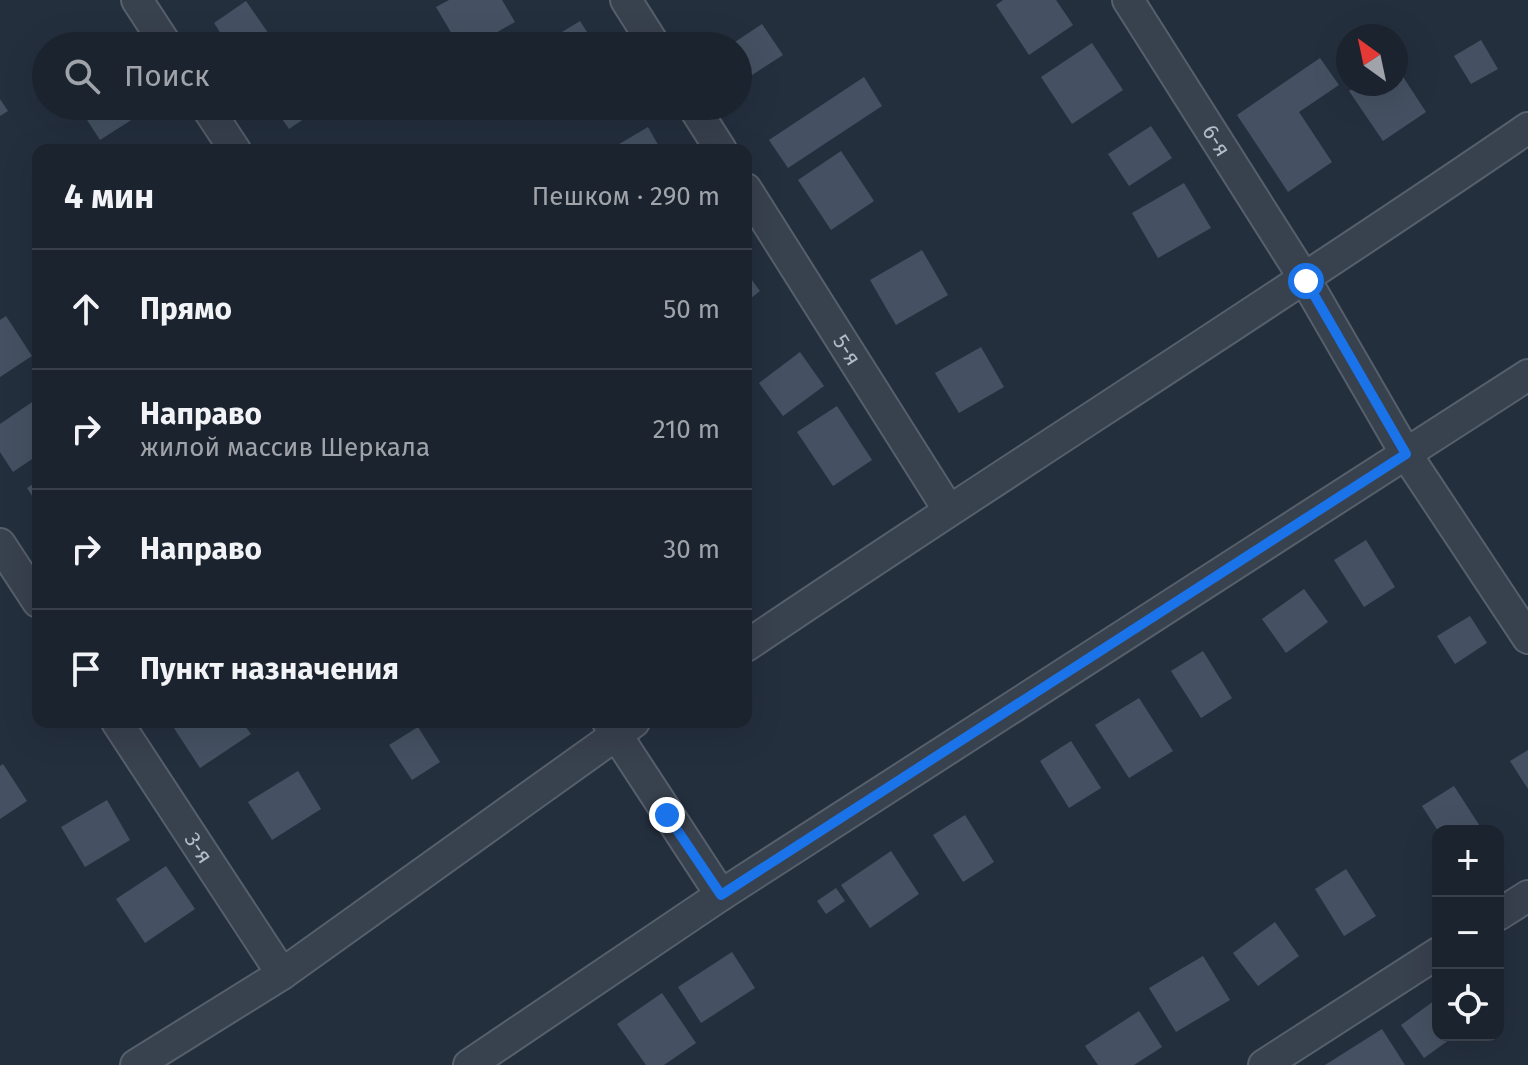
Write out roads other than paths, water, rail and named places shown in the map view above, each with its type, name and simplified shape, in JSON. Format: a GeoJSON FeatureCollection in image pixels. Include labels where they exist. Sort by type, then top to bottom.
{"type":"FeatureCollection","features":[{"type":"Feature","properties":{"kind":"street"},"geometry":{"type":"LineString","coordinates":[[137,0],[158,32]]}},
{"type":"Feature","properties":{"kind":"street"},"geometry":{"type":"LineString","coordinates":[[626,0],[646,32]]}},
{"type":"Feature","properties":{"kind":"street","name":"6-я"},"geometry":{"type":"LineString","coordinates":[[1128,0],[1306,281],[1406,454],[1528,638]]}},
{"type":"Feature","properties":{"kind":"street"},"geometry":{"type":"LineString","coordinates":[[215,120],[231,144]]}},
{"type":"Feature","properties":{"kind":"street"},"geometry":{"type":"LineString","coordinates":[[702,120],[717,144]]}},
{"type":"Feature","properties":{"kind":"street"},"geometry":{"type":"LineString","coordinates":[[752,642],[948,509],[1306,281],[1528,128]]}},
{"type":"Feature","properties":{"kind":"street","name":"5-я"},"geometry":{"type":"LineString","coordinates":[[752,199],[948,509]]}},
{"type":"Feature","properties":{"kind":"street"},"geometry":{"type":"LineString","coordinates":[[469,1065],[721,895],[1528,375]]}},
{"type":"Feature","properties":{"kind":"street"},"geometry":{"type":"LineString","coordinates":[[0,544],[32,593]]}},
{"type":"Feature","properties":{"kind":"street","name":"3-я"},"geometry":{"type":"LineString","coordinates":[[121,728],[282,974]]}},
{"type":"Feature","properties":{"kind":"street"},"geometry":{"type":"LineString","coordinates":[[136,1065],[282,974],[616,728]]}},
{"type":"Feature","properties":{"kind":"street"},"geometry":{"type":"LineString","coordinates":[[620,728],[721,895]]}},
{"type":"Feature","properties":{"kind":"street"},"geometry":{"type":"LineString","coordinates":[[1504,911],[1528,896]]}},
{"type":"Feature","properties":{"kind":"street"},"geometry":{"type":"LineString","coordinates":[[1264,1065],[1432,957]]}}]}
